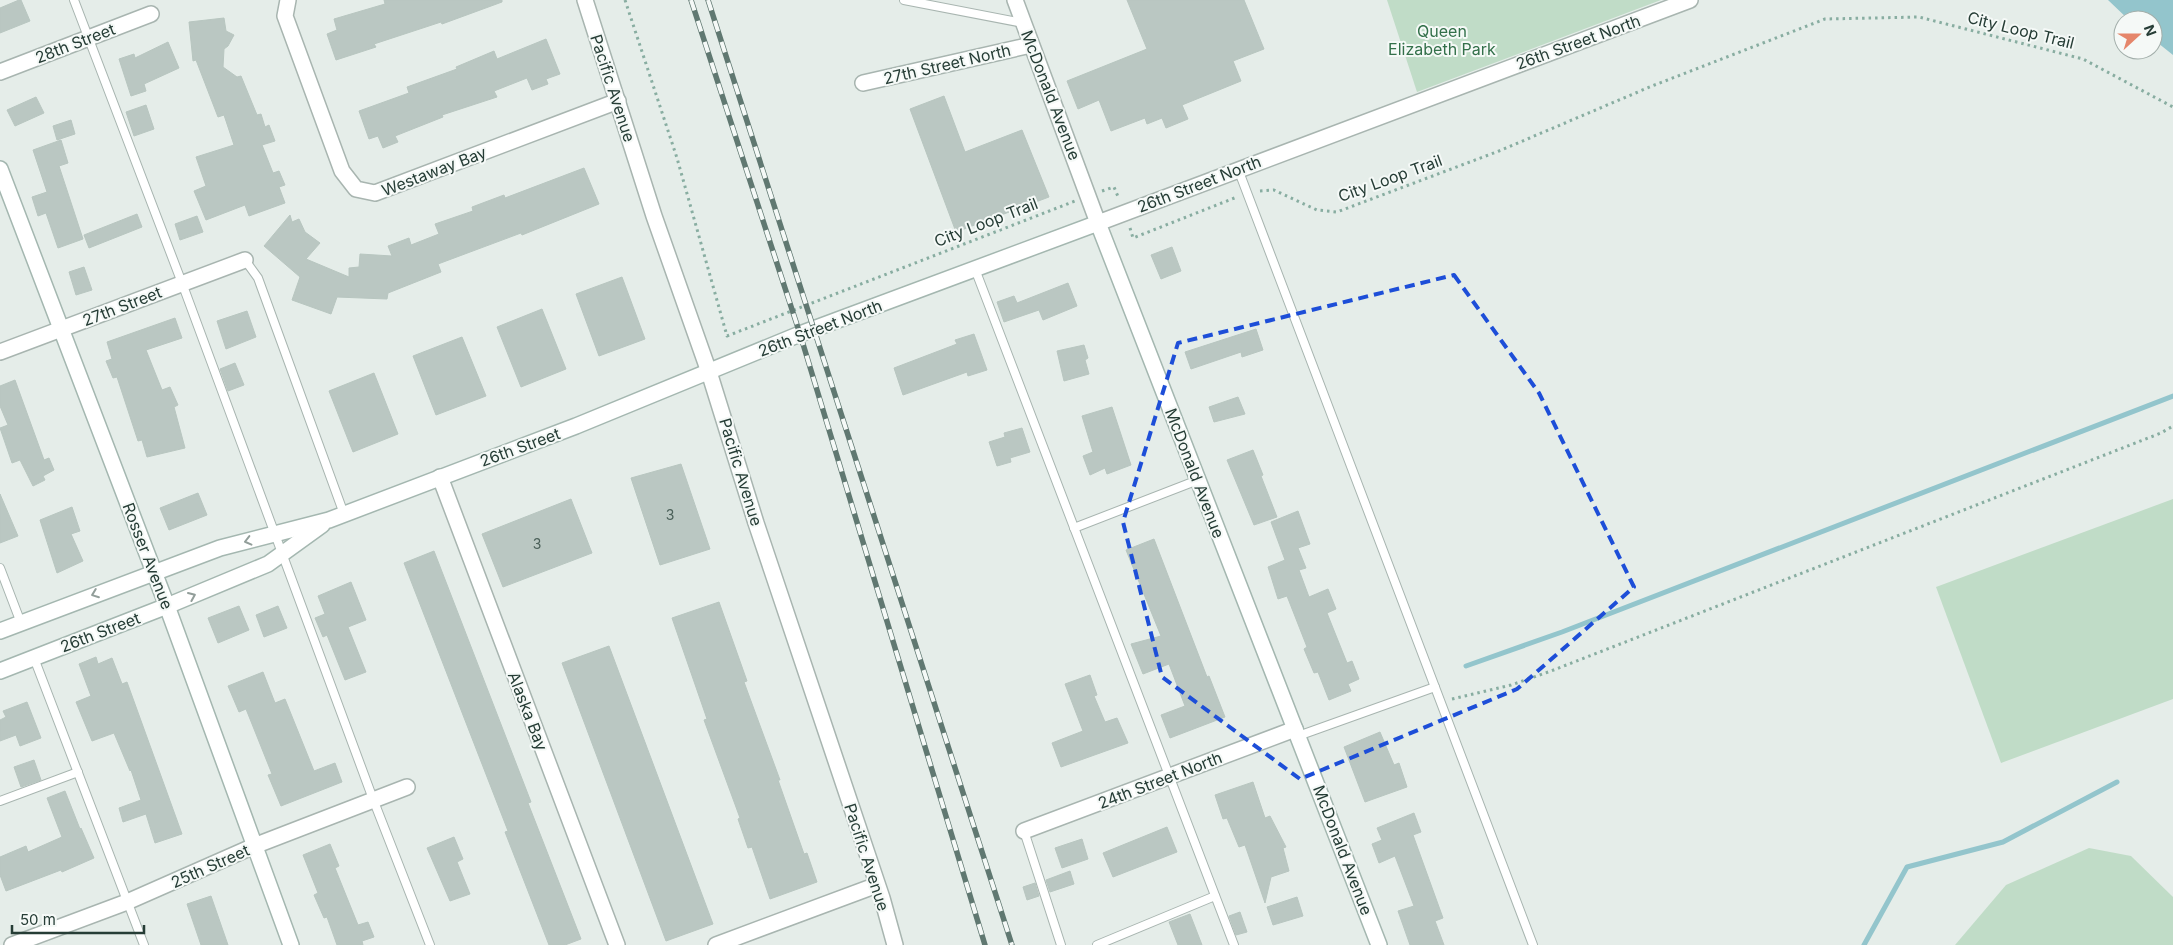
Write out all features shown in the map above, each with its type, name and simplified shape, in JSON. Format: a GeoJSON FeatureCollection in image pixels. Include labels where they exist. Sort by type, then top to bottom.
{"type":"FeatureCollection","features":[{"type":"Feature","properties":{"kind":"street","name":"Westaway Bay"},"geometry":{"type":"LineString","coordinates":[[288,0],[285,16],[342,171],[356,189],[375,194],[618,102]]}},
{"type":"Feature","properties":{"kind":"street","name":"Pacific Avenue"},"geometry":{"type":"LineString","coordinates":[[585,0],[654,216],[709,372],[756,523],[877,885],[895,945]]}},
{"type":"Feature","properties":{"kind":"street","name":"McDonald Avenue"},"geometry":{"type":"LineString","coordinates":[[1015,0],[1098,223],[1379,945]]}},
{"type":"Feature","properties":{"kind":"street","name":"26th Street North"},"geometry":{"type":"LineString","coordinates":[[709,372],[800,334],[1690,0]]}},
{"type":"Feature","properties":{"kind":"street","name":"28th Street"},"geometry":{"type":"LineString","coordinates":[[0,72],[151,14]]}},
{"type":"Feature","properties":{"kind":"street","name":"27th Street North"},"geometry":{"type":"LineString","coordinates":[[863,83],[1031,45]]}},
{"type":"Feature","properties":{"kind":"street","name":"Rosser Avenue"},"geometry":{"type":"LineString","coordinates":[[0,170],[167,606],[291,945]]}},
{"type":"Feature","properties":{"kind":"street","name":"27th Street"},"geometry":{"type":"LineString","coordinates":[[0,352],[245,260]]}},
{"type":"Feature","properties":{"kind":"street","name":"26th Street"},"geometry":{"type":"LineString","coordinates":[[0,631],[220,548],[329,520],[576,426],[709,372]]}},
{"type":"Feature","properties":{"kind":"street","name":"Alaska Bay"},"geometry":{"type":"LineString","coordinates":[[440,477],[617,945]]}},
{"type":"Feature","properties":{"kind":"street","name":"26th Street"},"geometry":{"type":"LineString","coordinates":[[0,671],[167,606],[268,564],[329,520]]}},
{"type":"Feature","properties":{"kind":"street","name":"24th Street North"},"geometry":{"type":"LineString","coordinates":[[1024,831],[1170,776],[1297,732]]}},
{"type":"Feature","properties":{"kind":"street","name":"25th Street"},"geometry":{"type":"LineString","coordinates":[[12,945],[128,902],[254,846],[407,787]]}},
{"type":"Feature","properties":{"kind":"street"},"geometry":{"type":"LineString","coordinates":[[716,945],[877,885]]}},
{"type":"Feature","properties":{"kind":"lane"},"geometry":{"type":"LineString","coordinates":[[74,0],[182,283],[373,799],[430,945]]}},
{"type":"Feature","properties":{"kind":"lane"},"geometry":{"type":"LineString","coordinates":[[904,0],[1023,23]]}},
{"type":"Feature","properties":{"kind":"lane"},"geometry":{"type":"LineString","coordinates":[[1238,169],[1533,945]]}},
{"type":"Feature","properties":{"kind":"lane"},"geometry":{"type":"LineString","coordinates":[[245,260],[258,278],[344,514]]}},
{"type":"Feature","properties":{"kind":"lane"},"geometry":{"type":"LineString","coordinates":[[975,269],[1234,945]]}},
{"type":"Feature","properties":{"kind":"lane"},"geometry":{"type":"LineString","coordinates":[[1074,528],[1198,480]]}},
{"type":"Feature","properties":{"kind":"lane"},"geometry":{"type":"LineString","coordinates":[[0,568],[21,623]]}},
{"type":"Feature","properties":{"kind":"lane"},"geometry":{"type":"LineString","coordinates":[[34,658],[144,945]]}},
{"type":"Feature","properties":{"kind":"lane"},"geometry":{"type":"LineString","coordinates":[[1297,732],[1435,686]]}},
{"type":"Feature","properties":{"kind":"lane"},"geometry":{"type":"LineString","coordinates":[[0,801],[78,772]]}},
{"type":"Feature","properties":{"kind":"lane"},"geometry":{"type":"LineString","coordinates":[[1024,831],[1061,945]]}},
{"type":"Feature","properties":{"kind":"lane"},"geometry":{"type":"LineString","coordinates":[[1097,945],[1215,896]]}},
{"type":"Feature","properties":{"kind":"path","name":"City Loop Trail"},"geometry":{"type":"LineString","coordinates":[[625,0],[677,158],[726,336],[1114,187],[1133,238],[1247,192],[1274,190],[1316,210],[1336,212],[1499,151],[1652,86],[1825,19],[1919,17],[2083,59],[2173,107]]}},
{"type":"Feature","properties":{"kind":"path"},"geometry":{"type":"LineString","coordinates":[[1440,701],[1503,687],[1551,671],[2173,426]]}},
{"type":"Feature","properties":{"kind":"highlighted area"},"geometry":{"type":"Polygon","coordinates":[[[1454,275],[1539,393],[1634,587],[1517,689],[1300,779],[1162,677],[1123,522],[1178,343],[1454,275]]]}},
{"type":"Feature","properties":{"kind":"green space","name":"Queen Elizabeth Park"},"geometry":{"type":"Polygon","coordinates":[[[1387,0],[1661,0],[1417,92],[1387,0]]]}},
{"type":"Feature","properties":{"kind":"green space"},"geometry":{"type":"Polygon","coordinates":[[[2173,499],[2173,699],[2001,763],[1936,587],[2173,499]]]}},
{"type":"Feature","properties":{"kind":"green space"},"geometry":{"type":"Polygon","coordinates":[[[2089,848],[2131,856],[2173,897],[2173,945],[1955,945],[2006,885],[2089,848]]]}},
{"type":"Feature","properties":{"kind":"water"},"geometry":{"type":"Polygon","coordinates":[[[2108,0],[2173,0],[2173,55],[2163,47],[2163,10],[2118,10],[2108,0]]]}},
{"type":"Feature","properties":{"kind":"building"},"geometry":{"type":"Polygon","coordinates":[[[21,0],[30,21],[0,33],[0,8],[21,0]]]}},
{"type":"Feature","properties":{"kind":"building"},"geometry":{"type":"Polygon","coordinates":[[[384,0],[502,0],[502,2],[442,24],[441,22],[374,44],[376,47],[336,60],[327,34],[337,30],[334,19],[385,4],[384,0]]]}},
{"type":"Feature","properties":{"kind":"building"},"geometry":{"type":"Polygon","coordinates":[[[1127,0],[1244,0],[1264,49],[1233,61],[1241,81],[1182,105],[1188,119],[1166,128],[1162,118],[1147,124],[1145,118],[1111,131],[1099,100],[1078,109],[1067,81],[1147,49],[1127,0]]]}},
{"type":"Feature","properties":{"kind":"building"},"geometry":{"type":"Polygon","coordinates":[[[224,18],[226,31],[234,35],[228,46],[224,49],[223,67],[237,77],[241,76],[257,115],[261,114],[265,127],[269,125],[275,141],[262,145],[273,173],[279,171],[285,185],[279,187],[285,203],[249,216],[245,205],[206,220],[194,191],[206,186],[196,157],[234,145],[224,115],[218,117],[196,60],[193,61],[189,22],[224,18]]]}},
{"type":"Feature","properties":{"kind":"building"},"geometry":{"type":"Polygon","coordinates":[[[546,39],[560,74],[546,79],[548,84],[532,90],[527,78],[494,91],[497,97],[442,115],[443,117],[395,136],[398,142],[383,148],[378,136],[369,139],[359,111],[409,93],[407,87],[457,69],[456,67],[494,51],[497,59],[546,39]]]}},
{"type":"Feature","properties":{"kind":"building"},"geometry":{"type":"Polygon","coordinates":[[[168,42],[179,68],[144,84],[146,91],[131,96],[119,59],[134,54],[135,58],[168,42]]]}},
{"type":"Feature","properties":{"kind":"building"},"geometry":{"type":"Polygon","coordinates":[[[944,96],[965,152],[1022,130],[1049,197],[956,232],[910,109],[944,96]]]}},
{"type":"Feature","properties":{"kind":"building"},"geometry":{"type":"Polygon","coordinates":[[[36,97],[44,113],[15,126],[7,110],[36,97]]]}},
{"type":"Feature","properties":{"kind":"building"},"geometry":{"type":"Polygon","coordinates":[[[146,105],[154,129],[134,136],[126,112],[146,105]]]}},
{"type":"Feature","properties":{"kind":"building"},"geometry":{"type":"Polygon","coordinates":[[[71,120],[75,134],[57,140],[53,126],[71,120]]]}},
{"type":"Feature","properties":{"kind":"building"},"geometry":{"type":"Polygon","coordinates":[[[61,140],[68,163],[59,166],[83,239],[58,248],[46,213],[38,216],[32,197],[47,192],[33,150],[61,140]]]}},
{"type":"Feature","properties":{"kind":"building"},"geometry":{"type":"Polygon","coordinates":[[[584,168],[599,204],[522,235],[521,233],[438,264],[441,272],[388,293],[387,299],[337,297],[331,314],[292,300],[300,277],[264,246],[290,215],[292,222],[299,219],[305,232],[320,243],[306,259],[349,277],[349,268],[359,267],[360,254],[392,256],[388,246],[409,238],[411,245],[439,234],[435,224],[473,211],[472,207],[504,195],[505,198],[584,168]]]}},
{"type":"Feature","properties":{"kind":"building"},"geometry":{"type":"Polygon","coordinates":[[[137,214],[142,227],[89,248],[84,235],[137,214]]]}},
{"type":"Feature","properties":{"kind":"building"},"geometry":{"type":"Polygon","coordinates":[[[197,216],[203,232],[180,240],[175,224],[197,216]]]}},
{"type":"Feature","properties":{"kind":"building"},"geometry":{"type":"Polygon","coordinates":[[[1172,247],[1181,271],[1161,279],[1151,255],[1172,247]]]}},
{"type":"Feature","properties":{"kind":"building"},"geometry":{"type":"Polygon","coordinates":[[[84,267],[92,290],[76,295],[69,272],[84,267]]]}},
{"type":"Feature","properties":{"kind":"building"},"geometry":{"type":"Polygon","coordinates":[[[622,277],[645,339],[599,356],[576,294],[622,277]]]}},
{"type":"Feature","properties":{"kind":"building"},"geometry":{"type":"Polygon","coordinates":[[[1068,283],[1077,306],[1043,320],[1039,310],[1004,322],[997,302],[1014,296],[1017,303],[1068,283]]]}},
{"type":"Feature","properties":{"kind":"building"},"geometry":{"type":"Polygon","coordinates":[[[542,309],[566,369],[521,387],[497,327],[542,309]]]}},
{"type":"Feature","properties":{"kind":"building"},"geometry":{"type":"Polygon","coordinates":[[[247,311],[256,337],[226,349],[217,321],[247,311]]]}},
{"type":"Feature","properties":{"kind":"building"},"geometry":{"type":"Polygon","coordinates":[[[175,318],[182,338],[146,350],[162,390],[170,387],[178,405],[174,407],[185,448],[147,457],[142,440],[138,441],[117,377],[113,378],[106,361],[112,359],[107,342],[175,318]]]}},
{"type":"Feature","properties":{"kind":"building"},"geometry":{"type":"Polygon","coordinates":[[[1256,329],[1263,350],[1242,357],[1241,352],[1191,369],[1185,352],[1256,329]]]}},
{"type":"Feature","properties":{"kind":"building"},"geometry":{"type":"Polygon","coordinates":[[[974,334],[987,370],[968,376],[967,372],[903,395],[894,368],[957,344],[955,340],[974,334]]]}},
{"type":"Feature","properties":{"kind":"building"},"geometry":{"type":"Polygon","coordinates":[[[462,337],[486,396],[436,415],[413,356],[462,337]]]}},
{"type":"Feature","properties":{"kind":"building"},"geometry":{"type":"Polygon","coordinates":[[[1084,345],[1088,358],[1085,360],[1089,374],[1064,381],[1057,351],[1084,345]]]}},
{"type":"Feature","properties":{"kind":"building"},"geometry":{"type":"Polygon","coordinates":[[[235,363],[244,385],[228,391],[220,369],[235,363]]]}},
{"type":"Feature","properties":{"kind":"building"},"geometry":{"type":"Polygon","coordinates":[[[374,373],[398,434],[353,452],[329,391],[374,373]]]}},
{"type":"Feature","properties":{"kind":"building"},"geometry":{"type":"Polygon","coordinates":[[[15,380],[44,460],[49,458],[54,470],[43,476],[45,480],[33,486],[20,460],[12,463],[0,428],[8,425],[0,406],[0,386],[15,380]]]}},
{"type":"Feature","properties":{"kind":"building"},"geometry":{"type":"Polygon","coordinates":[[[1238,397],[1245,414],[1214,422],[1209,407],[1238,397]]]}},
{"type":"Feature","properties":{"kind":"building"},"geometry":{"type":"Polygon","coordinates":[[[1112,407],[1131,465],[1107,474],[1105,468],[1090,475],[1083,456],[1093,452],[1082,416],[1112,407]]]}},
{"type":"Feature","properties":{"kind":"building"},"geometry":{"type":"Polygon","coordinates":[[[1022,428],[1030,452],[1010,458],[1011,462],[997,466],[989,442],[1005,437],[1004,433],[1022,428]]]}},
{"type":"Feature","properties":{"kind":"building"},"geometry":{"type":"Polygon","coordinates":[[[1253,450],[1277,517],[1254,525],[1227,460],[1253,450]]]}},
{"type":"Feature","properties":{"kind":"building"},"geometry":{"type":"Polygon","coordinates":[[[681,464],[710,549],[660,565],[631,478],[681,464]]]}},
{"type":"Feature","properties":{"kind":"building"},"geometry":{"type":"Polygon","coordinates":[[[198,493],[207,515],[169,530],[160,508],[198,493]]]}},
{"type":"Feature","properties":{"kind":"building"},"geometry":{"type":"Polygon","coordinates":[[[0,494],[18,536],[0,543],[0,494]]]}},
{"type":"Feature","properties":{"kind":"building"},"geometry":{"type":"Polygon","coordinates":[[[571,499],[592,553],[503,587],[482,534],[571,499]]]}},
{"type":"Feature","properties":{"kind":"building"},"geometry":{"type":"Polygon","coordinates":[[[72,507],[80,531],[71,534],[83,561],[57,573],[40,520],[72,507]]]}},
{"type":"Feature","properties":{"kind":"building"},"geometry":{"type":"Polygon","coordinates":[[[1298,511],[1310,544],[1298,548],[1306,568],[1299,570],[1309,597],[1328,589],[1336,609],[1327,613],[1347,663],[1352,661],[1359,679],[1348,684],[1351,691],[1329,700],[1318,672],[1314,673],[1304,649],[1307,647],[1287,596],[1278,599],[1268,567],[1285,560],[1271,522],[1298,511]]]}},
{"type":"Feature","properties":{"kind":"building"},"geometry":{"type":"Polygon","coordinates":[[[1154,539],[1207,677],[1209,676],[1225,717],[1170,738],[1161,715],[1185,706],[1169,664],[1143,674],[1131,644],[1161,636],[1126,550],[1154,539]]]}},
{"type":"Feature","properties":{"kind":"building"},"geometry":{"type":"Polygon","coordinates":[[[434,551],[531,802],[528,803],[581,939],[565,945],[549,945],[505,832],[508,831],[404,563],[434,551]]]}},
{"type":"Feature","properties":{"kind":"building"},"geometry":{"type":"Polygon","coordinates":[[[351,582],[366,620],[348,627],[366,672],[345,680],[327,635],[323,637],[315,618],[325,614],[318,596],[351,582]]]}},
{"type":"Feature","properties":{"kind":"building"},"geometry":{"type":"Polygon","coordinates":[[[719,602],[747,681],[744,682],[780,780],[778,780],[804,854],[807,853],[817,882],[770,899],[752,847],[748,848],[738,819],[740,818],[704,720],[707,719],[672,618],[719,602]]]}},
{"type":"Feature","properties":{"kind":"building"},"geometry":{"type":"Polygon","coordinates":[[[239,606],[249,630],[218,643],[208,618],[239,606]]]}},
{"type":"Feature","properties":{"kind":"building"},"geometry":{"type":"Polygon","coordinates":[[[278,606],[287,628],[264,637],[256,615],[278,606]]]}},
{"type":"Feature","properties":{"kind":"building"},"geometry":{"type":"Polygon","coordinates":[[[609,646],[713,924],[666,941],[562,663],[609,646]]]}},
{"type":"Feature","properties":{"kind":"building"},"geometry":{"type":"Polygon","coordinates":[[[96,657],[98,664],[112,658],[122,684],[127,682],[182,834],[155,843],[146,814],[123,822],[119,808],[141,800],[131,770],[114,733],[92,741],[76,702],[91,696],[79,664],[96,657]]]}},
{"type":"Feature","properties":{"kind":"building"},"geometry":{"type":"Polygon","coordinates":[[[263,672],[275,703],[285,699],[314,771],[335,763],[342,782],[281,806],[268,775],[272,774],[246,709],[239,712],[228,686],[263,672]]]}},
{"type":"Feature","properties":{"kind":"building"},"geometry":{"type":"Polygon","coordinates":[[[1090,675],[1097,695],[1094,696],[1105,722],[1117,718],[1128,743],[1061,767],[1052,743],[1083,731],[1065,684],[1090,675]]]}},
{"type":"Feature","properties":{"kind":"building"},"geometry":{"type":"Polygon","coordinates":[[[27,702],[41,738],[20,746],[16,735],[0,741],[0,720],[6,717],[3,711],[27,702]]]}},
{"type":"Feature","properties":{"kind":"building"},"geometry":{"type":"Polygon","coordinates":[[[1380,732],[1394,765],[1399,763],[1407,787],[1365,802],[1344,747],[1380,732]]]}},
{"type":"Feature","properties":{"kind":"building"},"geometry":{"type":"Polygon","coordinates":[[[34,760],[41,780],[21,787],[14,767],[34,760]]]}},
{"type":"Feature","properties":{"kind":"building"},"geometry":{"type":"Polygon","coordinates":[[[1253,782],[1265,818],[1270,816],[1286,847],[1283,848],[1289,871],[1271,877],[1265,903],[1245,845],[1239,847],[1227,818],[1223,819],[1215,795],[1253,782]]]}},
{"type":"Feature","properties":{"kind":"building"},"geometry":{"type":"Polygon","coordinates":[[[65,791],[94,858],[62,872],[61,870],[6,891],[0,875],[0,857],[26,846],[28,852],[62,837],[47,798],[65,791]]]}},
{"type":"Feature","properties":{"kind":"building"},"geometry":{"type":"Polygon","coordinates":[[[1414,813],[1421,832],[1413,835],[1443,918],[1435,921],[1444,945],[1410,945],[1398,911],[1414,906],[1395,856],[1379,863],[1372,844],[1382,840],[1377,828],[1414,813]]]}},
{"type":"Feature","properties":{"kind":"building"},"geometry":{"type":"Polygon","coordinates":[[[1167,827],[1177,852],[1113,877],[1103,853],[1167,827]]]}},
{"type":"Feature","properties":{"kind":"building"},"geometry":{"type":"Polygon","coordinates":[[[454,837],[463,859],[457,862],[470,894],[450,901],[427,848],[454,837]]]}},
{"type":"Feature","properties":{"kind":"building"},"geometry":{"type":"Polygon","coordinates":[[[1082,839],[1088,859],[1062,868],[1055,848],[1082,839]]]}},
{"type":"Feature","properties":{"kind":"building"},"geometry":{"type":"Polygon","coordinates":[[[330,844],[339,866],[335,868],[358,925],[368,922],[374,937],[362,941],[363,945],[337,945],[327,917],[324,918],[314,895],[318,893],[303,855],[330,844]]]}},
{"type":"Feature","properties":{"kind":"building"},"geometry":{"type":"Polygon","coordinates":[[[1070,871],[1074,884],[1050,892],[1046,880],[1070,871]]]}},
{"type":"Feature","properties":{"kind":"building"},"geometry":{"type":"Polygon","coordinates":[[[1035,883],[1039,896],[1027,900],[1023,887],[1035,883]]]}},
{"type":"Feature","properties":{"kind":"building"},"geometry":{"type":"Polygon","coordinates":[[[211,896],[228,945],[201,945],[187,904],[211,896]]]}},
{"type":"Feature","properties":{"kind":"building"},"geometry":{"type":"Polygon","coordinates":[[[1297,897],[1303,916],[1273,925],[1267,907],[1297,897]]]}},
{"type":"Feature","properties":{"kind":"building"},"geometry":{"type":"Polygon","coordinates":[[[1240,912],[1247,932],[1236,935],[1229,916],[1240,912]]]}},
{"type":"Feature","properties":{"kind":"building"},"geometry":{"type":"Polygon","coordinates":[[[1190,914],[1202,945],[1178,945],[1169,922],[1190,914]]]}},
{"type":"Feature","properties":{"kind":"waterway"},"geometry":{"type":"LineString","coordinates":[[1466,666],[1562,632],[2173,396]]}},
{"type":"Feature","properties":{"kind":"waterway"},"geometry":{"type":"LineString","coordinates":[[1864,945],[1907,867],[2003,842],[2117,782]]}},
{"type":"Feature","properties":{"kind":"railway"},"geometry":{"type":"LineString","coordinates":[[691,0],[800,334],[985,945]]}},
{"type":"Feature","properties":{"kind":"railway"},"geometry":{"type":"LineString","coordinates":[[708,0],[1012,945]]}}]}
